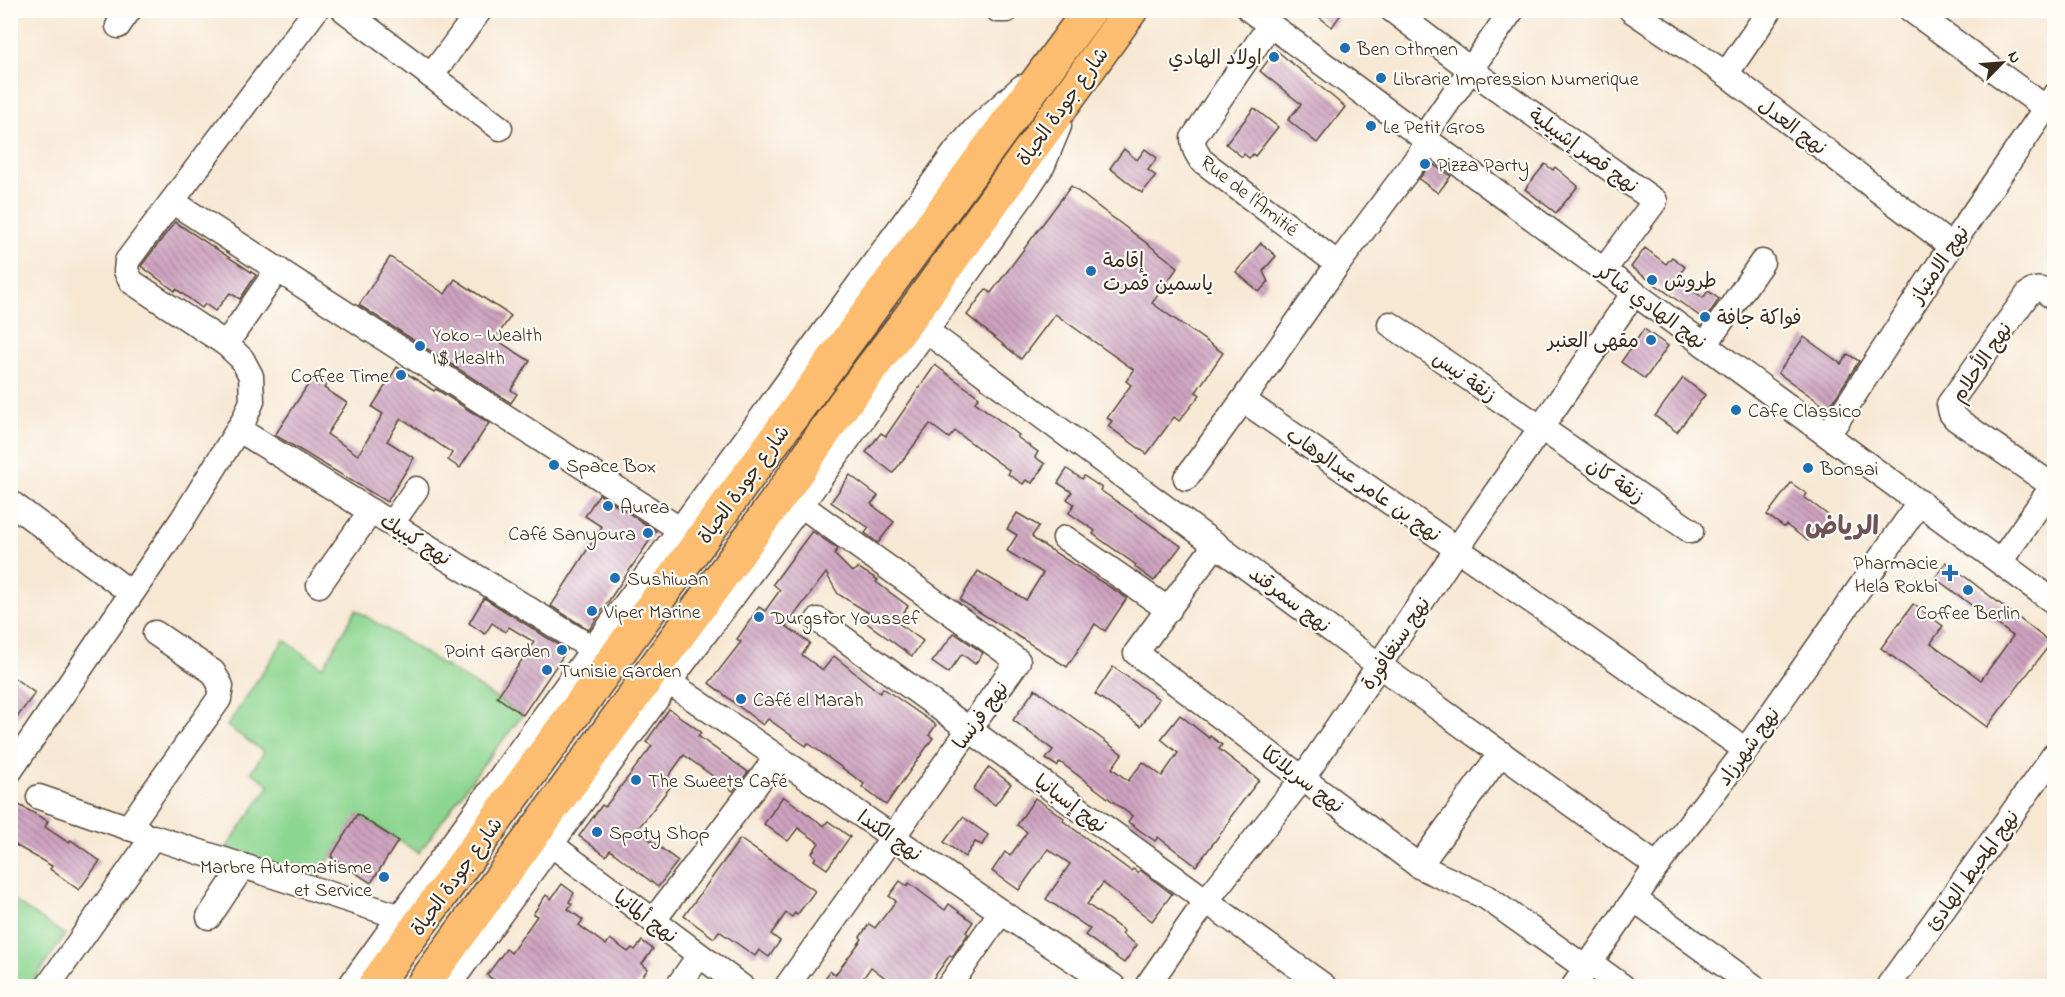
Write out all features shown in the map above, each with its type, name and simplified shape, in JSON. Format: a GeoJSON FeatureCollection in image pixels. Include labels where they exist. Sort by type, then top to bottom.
{"type":"FeatureCollection","features":[{"type":"Feature","properties":{"kind":"highway","name":"شارع جودة الحياة"},"geometry":{"type":"LineString","coordinates":[[374,987],[1090,10]]}},
{"type":"Feature","properties":{"kind":"highway","name":"شارع جودة الحياة"},"geometry":{"type":"LineString","coordinates":[[422,987],[1131,10]]}},
{"type":"Feature","properties":{"kind":"street"},"geometry":{"type":"LineString","coordinates":[[10,771],[182,520],[238,429],[252,401],[251,376],[242,359],[226,344],[132,282],[126,271],[127,261],[316,10]]}},
{"type":"Feature","properties":{"kind":"street"},"geometry":{"type":"LineString","coordinates":[[344,10],[500,128]]}},
{"type":"Feature","properties":{"kind":"street"},"geometry":{"type":"LineString","coordinates":[[431,76],[480,10]]}},
{"type":"Feature","properties":{"kind":"street"},"geometry":{"type":"LineString","coordinates":[[998,10],[1007,10]]}},
{"type":"Feature","properties":{"kind":"street","name":"نهج الهادي شاكر"},"geometry":{"type":"LineString","coordinates":[[1250,10],[2055,602]]}},
{"type":"Feature","properties":{"kind":"street"},"geometry":{"type":"LineString","coordinates":[[1392,10],[1471,70]]}},
{"type":"Feature","properties":{"kind":"street"},"geometry":{"type":"LineString","coordinates":[[1186,478],[1426,140],[1512,10]]}},
{"type":"Feature","properties":{"kind":"street","name":"نهج العدل"},"geometry":{"type":"LineString","coordinates":[[1631,10],[1726,74],[1951,246]]}},
{"type":"Feature","properties":{"kind":"street"},"geometry":{"type":"LineString","coordinates":[[1726,74],[1770,10]]}},
{"type":"Feature","properties":{"kind":"street"},"geometry":{"type":"LineString","coordinates":[[1911,10],[2050,102]]}},
{"type":"Feature","properties":{"kind":"street","name":"Rue de l'Amitié"},"geometry":{"type":"LineString","coordinates":[[1270,25],[1193,138],[1195,152],[1201,160],[1338,264]]}},
{"type":"Feature","properties":{"kind":"street"},"geometry":{"type":"LineString","coordinates":[[350,987],[956,151],[975,129],[1016,92],[1051,66]]}},
{"type":"Feature","properties":{"kind":"street","name":"نهج قصر إشبيلية"},"geometry":{"type":"LineString","coordinates":[[1471,70],[1656,201],[1604,270]]}},
{"type":"Feature","properties":{"kind":"street"},"geometry":{"type":"LineString","coordinates":[[448,987],[669,682],[801,505],[1043,165],[1071,93]]}},
{"type":"Feature","properties":{"kind":"street","name":"نهج الامتياز"},"geometry":{"type":"LineString","coordinates":[[1828,435],[1951,246],[2050,102]]}},
{"type":"Feature","properties":{"kind":"street"},"geometry":{"type":"LineString","coordinates":[[173,202],[681,530]]}},
{"type":"Feature","properties":{"kind":"street"},"geometry":{"type":"LineString","coordinates":[[1705,345],[1762,262]]}},
{"type":"Feature","properties":{"kind":"street"},"geometry":{"type":"LineString","coordinates":[[226,344],[278,270]]}},
{"type":"Feature","properties":{"kind":"street","name":"نهج الأحلام"},"geometry":{"type":"LineString","coordinates":[[2054,485],[1956,419],[1951,413],[1949,404],[2028,294],[2036,288],[2055,298]]}},
{"type":"Feature","properties":{"kind":"street","name":"نهج سنغافورة"},"geometry":{"type":"LineString","coordinates":[[1147,987],[1206,901],[1303,778],[1457,549],[1634,293]]}},
{"type":"Feature","properties":{"kind":"street","name":"زنقة نيس"},"geometry":{"type":"LineString","coordinates":[[1390,324],[1541,429]]}},
{"type":"Feature","properties":{"kind":"street","name":"نهج سمرقند"},"geometry":{"type":"LineString","coordinates":[[925,330],[1380,666],[1657,866]]}},
{"type":"Feature","properties":{"kind":"street","name":"نهج بن عامر عبدالوهاب"},"geometry":{"type":"LineString","coordinates":[[1243,400],[1746,750]]}},
{"type":"Feature","properties":{"kind":"street","name":"نهج كيبيك"},"geometry":{"type":"LineString","coordinates":[[238,429],[593,649]]}},
{"type":"Feature","properties":{"kind":"street","name":"زنقة كان"},"geometry":{"type":"LineString","coordinates":[[1541,429],[1691,531]]}},
{"type":"Feature","properties":{"kind":"street"},"geometry":{"type":"LineString","coordinates":[[2000,562],[2054,485]]}},
{"type":"Feature","properties":{"kind":"street"},"geometry":{"type":"LineString","coordinates":[[392,524],[416,489]]}},
{"type":"Feature","properties":{"kind":"street","name":"نهج شهرزاد"},"geometry":{"type":"LineString","coordinates":[[1583,972],[1657,866],[1746,750],[1920,502]]}},
{"type":"Feature","properties":{"kind":"street","name":"نهج فرنسا"},"geometry":{"type":"LineString","coordinates":[[787,987],[1018,662],[801,505]]}},
{"type":"Feature","properties":{"kind":"street"},"geometry":{"type":"LineString","coordinates":[[12,507],[131,593]]}},
{"type":"Feature","properties":{"kind":"street"},"geometry":{"type":"LineString","coordinates":[[319,585],[371,511]]}},
{"type":"Feature","properties":{"kind":"street"},"geometry":{"type":"LineString","coordinates":[[1065,538],[1168,610]]}},
{"type":"Feature","properties":{"kind":"street","name":"نهج سريلانكا"},"geometry":{"type":"LineString","coordinates":[[1216,544],[1136,653],[1419,866],[1486,897],[1583,972],[1622,987]]}},
{"type":"Feature","properties":{"kind":"street","name":"نهج إسبانيا"},"geometry":{"type":"LineString","coordinates":[[818,620],[1324,987]]}},
{"type":"Feature","properties":{"kind":"street"},"geometry":{"type":"LineString","coordinates":[[128,828],[219,699],[221,686],[213,672],[155,633]]}},
{"type":"Feature","properties":{"kind":"street","name":"نهج الكندا"},"geometry":{"type":"LineString","coordinates":[[669,682],[1000,912],[1113,987]]}},
{"type":"Feature","properties":{"kind":"street"},"geometry":{"type":"LineString","coordinates":[[1419,866],[1502,753]]}},
{"type":"Feature","properties":{"kind":"street","name":"نهج المحيط الهادئ"},"geometry":{"type":"LineString","coordinates":[[1889,985],[2048,781],[2055,755]]}},
{"type":"Feature","properties":{"kind":"street"},"geometry":{"type":"LineString","coordinates":[[653,921],[777,757]]}},
{"type":"Feature","properties":{"kind":"street"},"geometry":{"type":"LineString","coordinates":[[39,797],[153,837],[401,916]]}},
{"type":"Feature","properties":{"kind":"street"},"geometry":{"type":"LineString","coordinates":[[48,987],[153,837]]}},
{"type":"Feature","properties":{"kind":"street","name":"نهج ألمانيا"},"geometry":{"type":"LineString","coordinates":[[552,845],[741,987]]}},
{"type":"Feature","properties":{"kind":"street"},"geometry":{"type":"LineString","coordinates":[[209,917],[243,866]]}},
{"type":"Feature","properties":{"kind":"street"},"geometry":{"type":"LineString","coordinates":[[1634,899],[1753,987]]}},
{"type":"Feature","properties":{"kind":"street"},"geometry":{"type":"LineString","coordinates":[[949,987],[1000,912]]}},
{"type":"Feature","properties":{"kind":"street"},"geometry":{"type":"LineString","coordinates":[[678,987],[699,956]]}},
{"type":"Feature","properties":{"kind":"green space"},"geometry":{"type":"Polygon","coordinates":[[[356,610],[523,715],[479,770],[419,853],[358,815],[316,880],[226,848],[270,785],[251,772],[264,752],[227,726],[284,640],[323,667],[356,610]]]}},
{"type":"Feature","properties":{"kind":"green space"},"geometry":{"type":"Polygon","coordinates":[[[10,898],[65,935],[30,986],[11,986],[10,898]]]}},
{"type":"Feature","properties":{"kind":"building"},"geometry":{"type":"Polygon","coordinates":[[[1310,10],[1344,10],[1332,27],[1310,10]]]}},
{"type":"Feature","properties":{"kind":"building"},"geometry":{"type":"Polygon","coordinates":[[[1276,50],[1345,107],[1317,143],[1288,120],[1301,104],[1260,71],[1276,50]]]}},
{"type":"Feature","properties":{"kind":"building"},"geometry":{"type":"Polygon","coordinates":[[[1254,108],[1278,127],[1255,156],[1253,154],[1249,158],[1244,154],[1242,157],[1226,144],[1254,108]]]}},
{"type":"Feature","properties":{"kind":"building"},"geometry":{"type":"Polygon","coordinates":[[[1124,149],[1137,160],[1145,149],[1157,158],[1148,170],[1156,176],[1142,193],[1110,168],[1124,149]]]}},
{"type":"Feature","properties":{"kind":"building"},"geometry":{"type":"Polygon","coordinates":[[[1431,163],[1451,176],[1438,193],[1419,179],[1431,163]]]}},
{"type":"Feature","properties":{"kind":"building"},"geometry":{"type":"Polygon","coordinates":[[[1545,164],[1553,170],[1555,167],[1578,186],[1556,213],[1525,189],[1545,164]]]}},
{"type":"Feature","properties":{"kind":"building"},"geometry":{"type":"Polygon","coordinates":[[[1071,186],[1178,267],[1152,303],[1223,353],[1196,392],[1200,395],[1179,421],[1174,417],[1147,454],[1108,426],[1112,421],[1107,418],[1131,385],[1126,381],[1134,370],[1055,314],[1021,359],[967,315],[986,289],[991,293],[1071,186]]]}},
{"type":"Feature","properties":{"kind":"building"},"geometry":{"type":"Polygon","coordinates":[[[175,222],[256,275],[240,299],[230,293],[215,311],[205,304],[202,308],[141,266],[175,222]]]}},
{"type":"Feature","properties":{"kind":"building"},"geometry":{"type":"Polygon","coordinates":[[[1261,243],[1276,256],[1263,271],[1268,282],[1259,292],[1236,272],[1261,243]]]}},
{"type":"Feature","properties":{"kind":"building"},"geometry":{"type":"Polygon","coordinates":[[[1645,248],[1666,264],[1672,257],[1685,267],[1677,278],[1703,298],[1708,291],[1719,299],[1705,320],[1631,267],[1645,248]]]}},
{"type":"Feature","properties":{"kind":"building"},"geometry":{"type":"Polygon","coordinates":[[[390,257],[445,294],[455,279],[511,316],[495,339],[530,361],[511,390],[517,394],[511,403],[359,305],[390,257]]]}},
{"type":"Feature","properties":{"kind":"building"},"geometry":{"type":"Polygon","coordinates":[[[1644,329],[1668,346],[1645,379],[1621,362],[1644,329]]]}},
{"type":"Feature","properties":{"kind":"building"},"geometry":{"type":"Polygon","coordinates":[[[1804,337],[1841,364],[1848,354],[1859,361],[1830,406],[1826,407],[1778,373],[1804,337]]]}},
{"type":"Feature","properties":{"kind":"building"},"geometry":{"type":"Polygon","coordinates":[[[935,365],[979,397],[975,402],[1038,452],[1035,457],[1045,464],[1032,483],[1026,480],[1023,484],[1008,474],[1010,471],[955,431],[949,438],[930,424],[893,473],[866,452],[881,433],[886,436],[935,365]]]}},
{"type":"Feature","properties":{"kind":"building"},"geometry":{"type":"Polygon","coordinates":[[[397,367],[489,423],[460,468],[448,460],[452,453],[401,418],[387,441],[414,458],[387,502],[275,435],[315,374],[328,382],[324,388],[347,403],[327,434],[358,455],[383,414],[372,407],[397,367]]]}},
{"type":"Feature","properties":{"kind":"building"},"geometry":{"type":"Polygon","coordinates":[[[1683,378],[1705,395],[1677,432],[1655,416],[1683,378]]]}},
{"type":"Feature","properties":{"kind":"building"},"geometry":{"type":"Polygon","coordinates":[[[1067,469],[1082,479],[1084,476],[1102,488],[1100,490],[1181,546],[1154,581],[1093,534],[1095,531],[1069,513],[1074,504],[1067,499],[1072,492],[1058,483],[1067,469]]]}},
{"type":"Feature","properties":{"kind":"building"},"geometry":{"type":"Polygon","coordinates":[[[850,475],[878,496],[871,504],[894,522],[878,543],[865,533],[869,528],[831,502],[850,475]]]}},
{"type":"Feature","properties":{"kind":"building"},"geometry":{"type":"Polygon","coordinates":[[[1791,483],[1807,494],[1804,497],[1828,515],[1827,525],[1820,535],[1808,541],[1767,515],[1791,483]]]}},
{"type":"Feature","properties":{"kind":"building"},"geometry":{"type":"Polygon","coordinates":[[[599,494],[656,531],[589,630],[551,606],[602,527],[585,516],[599,494]]]}},
{"type":"Feature","properties":{"kind":"building"},"geometry":{"type":"Polygon","coordinates":[[[1017,513],[1039,526],[1032,536],[1035,540],[1127,598],[1105,631],[1095,624],[1067,667],[960,600],[978,571],[1026,600],[1043,573],[1007,551],[1017,535],[1007,529],[1017,513]]]}},
{"type":"Feature","properties":{"kind":"building"},"geometry":{"type":"Polygon","coordinates":[[[812,531],[838,549],[834,554],[852,572],[859,568],[878,580],[876,582],[908,606],[897,622],[923,641],[912,656],[863,620],[869,613],[838,594],[826,573],[786,626],[810,643],[802,655],[823,670],[834,656],[880,693],[883,688],[936,725],[929,735],[933,738],[886,805],[862,787],[864,784],[808,743],[806,746],[768,719],[763,725],[709,683],[741,642],[737,639],[759,607],[765,611],[780,590],[773,584],[812,531]]]}},
{"type":"Feature","properties":{"kind":"building"},"geometry":{"type":"Polygon","coordinates":[[[1946,562],[2051,643],[1987,727],[1881,648],[1913,604],[1943,626],[1931,643],[1981,680],[2013,636],[1935,578],[1946,562]]]}},
{"type":"Feature","properties":{"kind":"building"},"geometry":{"type":"Polygon","coordinates":[[[484,598],[567,650],[523,715],[497,697],[534,642],[509,627],[505,632],[492,623],[485,634],[469,623],[484,598]]]}},
{"type":"Feature","properties":{"kind":"building"},"geometry":{"type":"Polygon","coordinates":[[[954,633],[983,653],[975,664],[962,654],[948,673],[932,662],[954,633]]]}},
{"type":"Feature","properties":{"kind":"building"},"geometry":{"type":"Polygon","coordinates":[[[1113,667],[1159,699],[1141,726],[1095,694],[1113,667]]]}},
{"type":"Feature","properties":{"kind":"building"},"geometry":{"type":"Polygon","coordinates":[[[10,675],[35,693],[10,727],[10,675]]]}},
{"type":"Feature","properties":{"kind":"building"},"geometry":{"type":"Polygon","coordinates":[[[1035,689],[1122,754],[1112,768],[1128,781],[1143,762],[1162,776],[1178,753],[1161,739],[1180,715],[1209,738],[1210,736],[1222,745],[1219,749],[1259,780],[1196,866],[1158,837],[1155,841],[1128,822],[1132,816],[1060,762],[1057,766],[1046,759],[1053,750],[1013,720],[1035,689]]]}},
{"type":"Feature","properties":{"kind":"building"},"geometry":{"type":"Polygon","coordinates":[[[669,709],[701,732],[698,736],[748,772],[733,791],[684,755],[668,777],[674,782],[637,830],[678,861],[658,887],[610,850],[606,856],[579,836],[602,805],[605,807],[652,746],[646,742],[669,709]]]}},
{"type":"Feature","properties":{"kind":"building"},"geometry":{"type":"Polygon","coordinates":[[[989,767],[1011,784],[995,805],[973,789],[989,767]]]}},
{"type":"Feature","properties":{"kind":"building"},"geometry":{"type":"Polygon","coordinates":[[[783,796],[824,826],[828,821],[850,837],[827,869],[814,860],[816,857],[812,853],[819,843],[798,828],[788,841],[764,824],[783,796]]]}},
{"type":"Feature","properties":{"kind":"building"},"geometry":{"type":"Polygon","coordinates":[[[1035,798],[1131,871],[1133,869],[1138,873],[1140,870],[1172,894],[1152,921],[1103,883],[1087,904],[1124,931],[1122,934],[1137,945],[1124,963],[1085,935],[1090,929],[1046,899],[1070,864],[1048,849],[1019,890],[992,871],[1005,852],[1010,856],[1027,832],[1017,825],[1035,798]]]}},
{"type":"Feature","properties":{"kind":"building"},"geometry":{"type":"Polygon","coordinates":[[[10,800],[48,821],[45,827],[69,843],[71,840],[100,861],[79,890],[50,869],[52,866],[10,842],[10,800]]]}},
{"type":"Feature","properties":{"kind":"building"},"geometry":{"type":"Polygon","coordinates":[[[357,814],[398,841],[371,883],[331,857],[357,814]]]}},
{"type":"Feature","properties":{"kind":"building"},"geometry":{"type":"Polygon","coordinates":[[[963,817],[988,835],[982,845],[975,842],[965,857],[944,842],[963,817]]]}},
{"type":"Feature","properties":{"kind":"building"},"geometry":{"type":"Polygon","coordinates":[[[740,839],[815,891],[797,915],[795,913],[792,917],[786,913],[771,934],[780,941],[769,957],[759,950],[755,956],[719,931],[714,938],[684,916],[740,839]]]}},
{"type":"Feature","properties":{"kind":"building"},"geometry":{"type":"Polygon","coordinates":[[[900,881],[907,886],[909,883],[945,910],[949,904],[973,922],[966,932],[968,934],[952,957],[950,955],[927,987],[897,987],[871,967],[857,987],[819,987],[830,971],[835,975],[862,939],[860,937],[869,924],[875,928],[896,901],[889,896],[900,881]]]}},
{"type":"Feature","properties":{"kind":"building"},"geometry":{"type":"Polygon","coordinates":[[[562,884],[574,893],[569,902],[572,904],[568,909],[583,920],[579,925],[606,945],[610,939],[628,952],[632,948],[635,950],[642,941],[653,949],[642,964],[648,969],[635,987],[503,987],[487,975],[506,949],[511,953],[537,916],[533,914],[546,895],[551,899],[562,884]]]}},
{"type":"Feature","properties":{"kind":"place","name":"Ben Othmen"},"geometry":{"type":"Point","coordinates":[1345,48]}},
{"type":"Feature","properties":{"kind":"place","name":"اولاد الهادي"},"geometry":{"type":"Point","coordinates":[1274,57]}},
{"type":"Feature","properties":{"kind":"place","name":"Librarie Impression Numerique"},"geometry":{"type":"Point","coordinates":[1381,78]}},
{"type":"Feature","properties":{"kind":"place","name":"Le Petit Gros"},"geometry":{"type":"Point","coordinates":[1371,126]}},
{"type":"Feature","properties":{"kind":"place","name":"Pizza Party"},"geometry":{"type":"Point","coordinates":[1425,164]}},
{"type":"Feature","properties":{"kind":"place","name":"إقامة ياسمين قمرت"},"geometry":{"type":"Point","coordinates":[1091,271]}},
{"type":"Feature","properties":{"kind":"place","name":"طروش"},"geometry":{"type":"Point","coordinates":[1652,280]}},
{"type":"Feature","properties":{"kind":"place","name":"فواكة جافة"},"geometry":{"type":"Point","coordinates":[1705,317]}},
{"type":"Feature","properties":{"kind":"place","name":"مقهى العنبر"},"geometry":{"type":"Point","coordinates":[1651,340]}},
{"type":"Feature","properties":{"kind":"place","name":"Yoko - Wealth I$ Health"},"geometry":{"type":"Point","coordinates":[420,346]}},
{"type":"Feature","properties":{"kind":"place","name":"Coffee Time"},"geometry":{"type":"Point","coordinates":[401,375]}},
{"type":"Feature","properties":{"kind":"place","name":"Cafe Classico"},"geometry":{"type":"Point","coordinates":[1736,410]}},
{"type":"Feature","properties":{"kind":"place","name":"Space Box"},"geometry":{"type":"Point","coordinates":[554,465]}},
{"type":"Feature","properties":{"kind":"place","name":"Bonsai"},"geometry":{"type":"Point","coordinates":[1808,468]}},
{"type":"Feature","properties":{"kind":"place","name":"Aurea"},"geometry":{"type":"Point","coordinates":[608,506]}},
{"type":"Feature","properties":{"kind":"place","name":"Café Sanyoura"},"geometry":{"type":"Point","coordinates":[648,533]}},
{"type":"Feature","properties":{"kind":"place","name":"Pharmacie Hela Rokbi"},"geometry":{"type":"Point","coordinates":[1950,573]}},
{"type":"Feature","properties":{"kind":"place","name":"Sushiwan"},"geometry":{"type":"Point","coordinates":[615,578]}},
{"type":"Feature","properties":{"kind":"place","name":"Coffee Berlin"},"geometry":{"type":"Point","coordinates":[1968,590]}},
{"type":"Feature","properties":{"kind":"place","name":"Viper Marine"},"geometry":{"type":"Point","coordinates":[592,611]}},
{"type":"Feature","properties":{"kind":"place","name":"Durgstor Youssef"},"geometry":{"type":"Point","coordinates":[759,617]}},
{"type":"Feature","properties":{"kind":"place","name":"Point Garden"},"geometry":{"type":"Point","coordinates":[562,650]}},
{"type":"Feature","properties":{"kind":"place","name":"Tunisie Garden"},"geometry":{"type":"Point","coordinates":[547,670]}},
{"type":"Feature","properties":{"kind":"place","name":"Café el Marah"},"geometry":{"type":"Point","coordinates":[741,699]}},
{"type":"Feature","properties":{"kind":"place","name":"The Sweets Café"},"geometry":{"type":"Point","coordinates":[636,780]}},
{"type":"Feature","properties":{"kind":"place","name":"Spoty Shop"},"geometry":{"type":"Point","coordinates":[597,832]}},
{"type":"Feature","properties":{"kind":"place","name":"Marbre Automatisme et Service"},"geometry":{"type":"Point","coordinates":[384,877]}},
{"type":"Feature","properties":{"kind":"district","name":"الرياض"},"geometry":{"type":"Point","coordinates":[1842,525]}}]}
